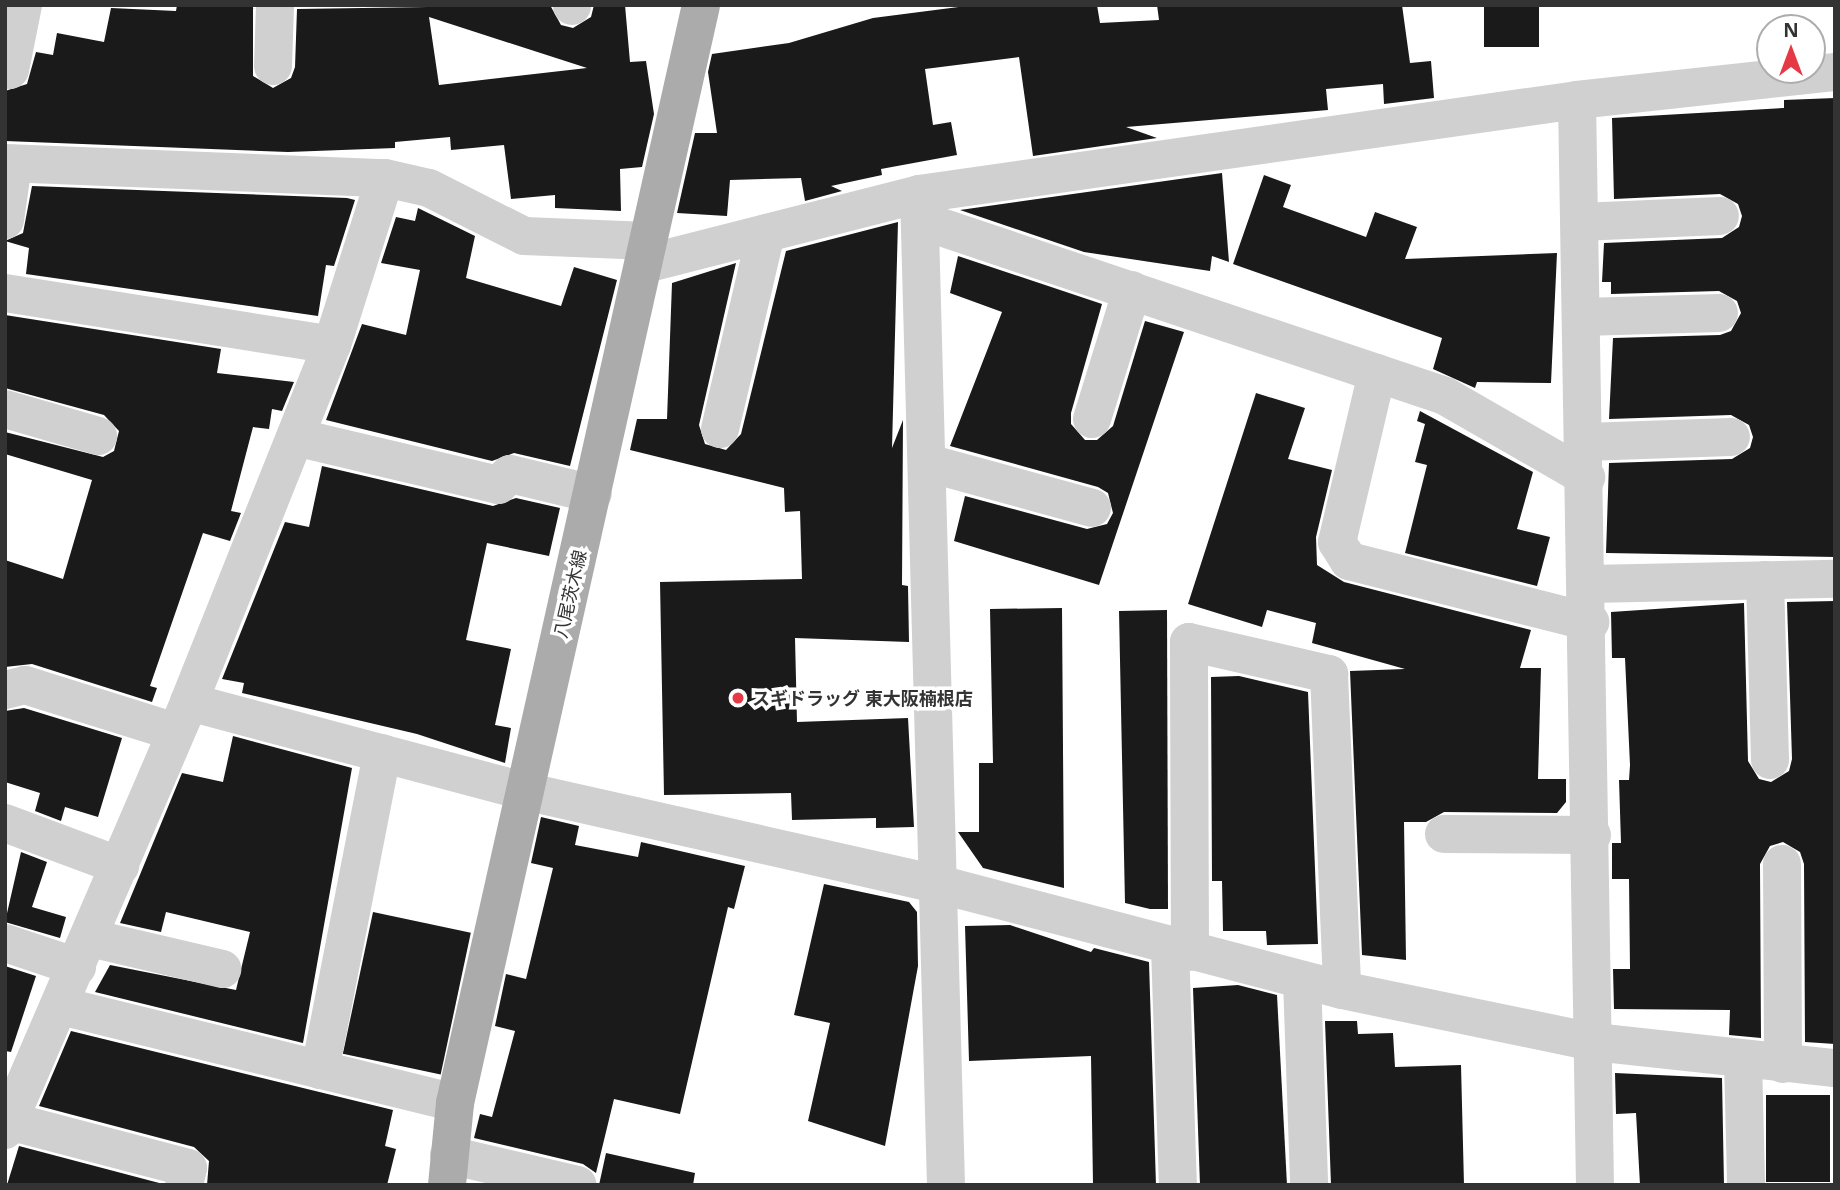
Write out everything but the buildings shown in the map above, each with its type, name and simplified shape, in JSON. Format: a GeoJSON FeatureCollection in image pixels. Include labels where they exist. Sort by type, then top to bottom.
{"type":"FeatureCollection","features":[{"type":"Feature","properties":{"kind":"main road","name":"八尾茨木線"},"geometry":{"type":"LineString","coordinates":[[448,1170],[456,1103],[701,5]]}},
{"type":"Feature","properties":{"kind":"street"},"geometry":{"type":"LineString","coordinates":[[10,69],[23,5]]}},
{"type":"Feature","properties":{"kind":"street"},"geometry":{"type":"LineString","coordinates":[[274,66],[275,5]]}},
{"type":"Feature","properties":{"kind":"street"},"geometry":{"type":"LineString","coordinates":[[5,220],[9,163],[386,178],[429,188],[524,236],[647,252],[1577,100],[1835,72]]}},
{"type":"Feature","properties":{"kind":"street"},"geometry":{"type":"LineString","coordinates":[[1577,100],[1590,584],[1595,1185]]}},
{"type":"Feature","properties":{"kind":"street"},"geometry":{"type":"LineString","coordinates":[[184,1185],[188,1168],[7,1126],[120,866],[332,345],[386,178]]}},
{"type":"Feature","properties":{"kind":"street"},"geometry":{"type":"LineString","coordinates":[[919,207],[1132,290],[1446,396],[1586,460],[1731,437]]}},
{"type":"Feature","properties":{"kind":"street"},"geometry":{"type":"LineString","coordinates":[[919,207],[942,885],[946,1185]]}},
{"type":"Feature","properties":{"kind":"street"},"geometry":{"type":"LineString","coordinates":[[1580,222],[1720,216]]}},
{"type":"Feature","properties":{"kind":"street"},"geometry":{"type":"LineString","coordinates":[[719,429],[766,233]]}},
{"type":"Feature","properties":{"kind":"street"},"geometry":{"type":"LineString","coordinates":[[1092,419],[1132,290]]}},
{"type":"Feature","properties":{"kind":"street"},"geometry":{"type":"LineString","coordinates":[[5,293],[332,345]]}},
{"type":"Feature","properties":{"kind":"street"},"geometry":{"type":"LineString","coordinates":[[1583,317],[1719,313]]}},
{"type":"Feature","properties":{"kind":"street"},"geometry":{"type":"LineString","coordinates":[[1377,373],[1337,542],[1349,561],[1590,622]]}},
{"type":"Feature","properties":{"kind":"street"},"geometry":{"type":"LineString","coordinates":[[5,409],[98,436]]}},
{"type":"Feature","properties":{"kind":"street"},"geometry":{"type":"LineString","coordinates":[[295,436],[498,485],[510,474],[593,494]]}},
{"type":"Feature","properties":{"kind":"street"},"geometry":{"type":"LineString","coordinates":[[928,463],[1092,508]]}},
{"type":"Feature","properties":{"kind":"street"},"geometry":{"type":"LineString","coordinates":[[1590,584],[1835,579]]}},
{"type":"Feature","properties":{"kind":"street"},"geometry":{"type":"LineString","coordinates":[[1765,580],[1770,760]]}},
{"type":"Feature","properties":{"kind":"street"},"geometry":{"type":"LineString","coordinates":[[1178,1185],[1180,949],[1189,642],[1329,674],[1342,990]]}},
{"type":"Feature","properties":{"kind":"street"},"geometry":{"type":"LineString","coordinates":[[5,690],[25,685],[382,753],[524,791],[942,885],[1342,990],[1594,1042],[1835,1068]]}},
{"type":"Feature","properties":{"kind":"street"},"geometry":{"type":"LineString","coordinates":[[320,1070],[382,753]]}},
{"type":"Feature","properties":{"kind":"street"},"geometry":{"type":"LineString","coordinates":[[5,823],[120,866]]}},
{"type":"Feature","properties":{"kind":"street"},"geometry":{"type":"LineString","coordinates":[[1444,834],[1592,835]]}},
{"type":"Feature","properties":{"kind":"street"},"geometry":{"type":"LineString","coordinates":[[1782,864],[1783,1063]]}},
{"type":"Feature","properties":{"kind":"street"},"geometry":{"type":"LineString","coordinates":[[5,943],[222,969]]}},
{"type":"Feature","properties":{"kind":"street"},"geometry":{"type":"LineString","coordinates":[[1302,980],[1309,1185]]}},
{"type":"Feature","properties":{"kind":"street"},"geometry":{"type":"LineString","coordinates":[[61,1006],[456,1103]]}},
{"type":"Feature","properties":{"kind":"street"},"geometry":{"type":"LineString","coordinates":[[1743,1059],[1746,1185]]}},
{"type":"Feature","properties":{"kind":"street"},"geometry":{"type":"LineString","coordinates":[[448,1170],[578,1185]]}},
{"type":"Feature","properties":{"kind":"place","name":"スギドラッグ 東大阪楠根店"},"geometry":{"type":"Point","coordinates":[738,698]}}]}
